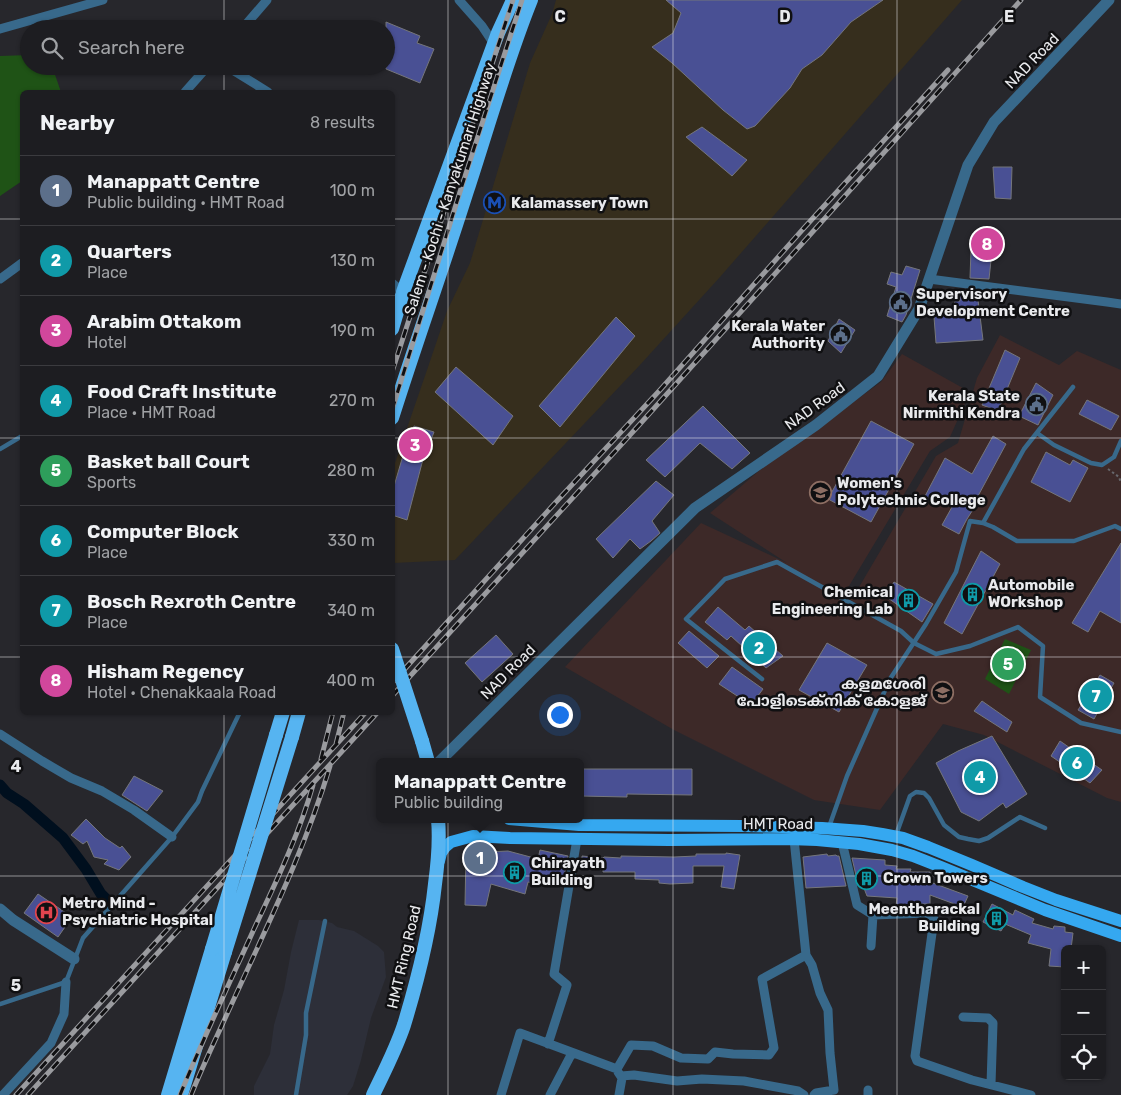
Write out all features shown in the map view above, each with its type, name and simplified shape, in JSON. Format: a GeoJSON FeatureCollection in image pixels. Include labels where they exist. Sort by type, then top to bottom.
{"type":"FeatureCollection","features":[{"type":"Feature","properties":{"kind":"highway","name":"Salem - Kochi - Kanyakumari Highway"},"geometry":{"type":"LineString","coordinates":[[395,313],[398,287],[498,33],[513,0]]}},
{"type":"Feature","properties":{"kind":"highway","name":"Salem - Kochi - Kanyakumari Highway"},"geometry":{"type":"LineString","coordinates":[[395,409],[508,62],[531,0]]}},
{"type":"Feature","properties":{"kind":"highway"},"geometry":{"type":"LineString","coordinates":[[395,658],[427,758]]}},
{"type":"Feature","properties":{"kind":"highway"},"geometry":{"type":"LineString","coordinates":[[181,1095],[202,1006],[282,715]]}},
{"type":"Feature","properties":{"kind":"highway"},"geometry":{"type":"LineString","coordinates":[[218,951],[298,715]]}},
{"type":"Feature","properties":{"kind":"highway","name":"HMT Ring Road"},"geometry":{"type":"LineString","coordinates":[[373,1095],[389,1063],[403,1026],[427,936],[437,868],[438,823]]}},
{"type":"Feature","properties":{"kind":"highway"},"geometry":{"type":"LineString","coordinates":[[168,1095],[202,1006]]}},
{"type":"Feature","properties":{"kind":"main road","name":"HMT Road"},"geometry":{"type":"LineString","coordinates":[[556,823],[579,825],[829,828],[863,831],[895,837],[937,850],[1023,888],[1121,921]]}},
{"type":"Feature","properties":{"kind":"main road","name":"HMT Road"},"geometry":{"type":"LineString","coordinates":[[437,868],[445,846],[451,842],[473,836],[669,840],[794,839],[842,842],[892,850],[912,856],[1045,910],[1121,936]]}},
{"type":"Feature","properties":{"kind":"street"},"geometry":{"type":"LineString","coordinates":[[32,20],[102,0]]}},
{"type":"Feature","properties":{"kind":"street"},"geometry":{"type":"LineString","coordinates":[[250,20],[267,0]]}},
{"type":"Feature","properties":{"kind":"street"},"geometry":{"type":"LineString","coordinates":[[458,0],[482,26],[494,44]]}},
{"type":"Feature","properties":{"kind":"street","name":"NAD Road"},"geometry":{"type":"LineString","coordinates":[[443,758],[695,508],[816,425],[878,376],[919,309],[968,165],[994,122],[1109,0]]}},
{"type":"Feature","properties":{"kind":"street"},"geometry":{"type":"LineString","coordinates":[[0,29],[20,23]]}},
{"type":"Feature","properties":{"kind":"street"},"geometry":{"type":"LineString","coordinates":[[187,90],[200,75]]}},
{"type":"Feature","properties":{"kind":"street"},"geometry":{"type":"LineString","coordinates":[[241,75],[265,90]]}},
{"type":"Feature","properties":{"kind":"street"},"geometry":{"type":"LineString","coordinates":[[0,279],[20,264]]}},
{"type":"Feature","properties":{"kind":"street"},"geometry":{"type":"LineString","coordinates":[[929,278],[1121,304]]}},
{"type":"Feature","properties":{"kind":"street"},"geometry":{"type":"LineString","coordinates":[[0,734],[42,762],[71,778],[102,791],[134,810],[172,838]]}},
{"type":"Feature","properties":{"kind":"street"},"geometry":{"type":"LineString","coordinates":[[548,1044],[567,985],[554,974],[577,838]]}},
{"type":"Feature","properties":{"kind":"street"},"geometry":{"type":"LineString","coordinates":[[794,839],[806,956],[812,965],[820,993],[828,1010],[834,1090],[814,1095]]}},
{"type":"Feature","properties":{"kind":"street"},"geometry":{"type":"LineString","coordinates":[[842,842],[857,905],[873,915],[927,913],[934,919],[915,1056],[917,1061],[972,1080],[1031,1095]]}},
{"type":"Feature","properties":{"kind":"street"},"geometry":{"type":"LineString","coordinates":[[0,909],[13,920],[74,959]]}},
{"type":"Feature","properties":{"kind":"street"},"geometry":{"type":"LineString","coordinates":[[871,946],[873,915]]}},
{"type":"Feature","properties":{"kind":"street"},"geometry":{"type":"LineString","coordinates":[[619,1073],[631,1046],[652,1046],[681,1058],[708,1059],[715,1052],[769,1055],[774,1048],[762,979],[806,956]]}},
{"type":"Feature","properties":{"kind":"street"},"geometry":{"type":"LineString","coordinates":[[3,1095],[51,1043],[64,1014],[66,982]]}},
{"type":"Feature","properties":{"kind":"street"},"geometry":{"type":"LineString","coordinates":[[963,1017],[988,1018],[993,1023],[991,1084]]}},
{"type":"Feature","properties":{"kind":"street"},"geometry":{"type":"LineString","coordinates":[[501,1095],[520,1033],[619,1073],[676,1081],[702,1079],[744,1082],[798,1091],[804,1095]]}},
{"type":"Feature","properties":{"kind":"street"},"geometry":{"type":"LineString","coordinates":[[550,1095],[572,1053]]}},
{"type":"Feature","properties":{"kind":"street"},"geometry":{"type":"LineString","coordinates":[[619,1073],[622,1078],[620,1095]]}},
{"type":"Feature","properties":{"kind":"lane"},"geometry":{"type":"LineString","coordinates":[[983,523],[1024,449],[1073,387]]}},
{"type":"Feature","properties":{"kind":"lane"},"geometry":{"type":"LineString","coordinates":[[1037,433],[1054,445],[1091,463],[1102,465],[1114,457],[1121,441]]}},
{"type":"Feature","properties":{"kind":"lane"},"geometry":{"type":"LineString","coordinates":[[0,449],[20,437]]}},
{"type":"Feature","properties":{"kind":"lane"},"geometry":{"type":"LineString","coordinates":[[829,828],[847,776],[890,679],[914,643],[956,572],[970,521],[993,527],[1017,541],[1074,540],[1115,526],[1121,529]]}},
{"type":"Feature","properties":{"kind":"lane"},"geometry":{"type":"LineString","coordinates":[[762,679],[686,619],[725,579],[777,562],[901,631],[914,643],[936,654],[970,646],[1018,627],[1043,646],[1040,697],[1081,723],[1121,732]]}},
{"type":"Feature","properties":{"kind":"lane"},"geometry":{"type":"LineString","coordinates":[[0,1004],[66,982],[83,938],[172,838],[198,802],[239,715]]}},
{"type":"Feature","properties":{"kind":"lane"},"geometry":{"type":"LineString","coordinates":[[895,837],[910,796],[916,792],[924,793],[929,798],[944,824],[959,837],[980,841],[988,838],[1020,817],[1045,828]]}},
{"type":"Feature","properties":{"kind":"lane"},"geometry":{"type":"LineString","coordinates":[[296,1095],[306,1035],[306,1013],[325,921]]}},
{"type":"Feature","properties":{"kind":"path"},"geometry":{"type":"LineString","coordinates":[[1102,465],[1119,477],[1121,483]]}},
{"type":"Feature","properties":{"kind":"shaded area"},"geometry":{"type":"Polygon","coordinates":[[[556,0],[962,0],[720,277],[639,366],[455,560],[395,563],[395,463],[447,311],[470,263],[530,63],[552,14],[556,0]]]}},
{"type":"Feature","properties":{"kind":"shaded area"},"geometry":{"type":"Polygon","coordinates":[[[1000,335],[1059,365],[1077,351],[1121,370],[1121,802],[1107,798],[984,735],[943,724],[880,810],[814,800],[674,730],[565,667],[701,523],[787,563],[710,513],[760,470],[881,382],[902,354],[970,392],[950,437],[930,451],[846,591],[855,594],[936,456],[958,443],[977,378],[1000,335]]]}},
{"type":"Feature","properties":{"kind":"shaded area"},"geometry":{"type":"Polygon","coordinates":[[[299,920],[319,920],[354,931],[384,952],[386,977],[371,1018],[353,1086],[347,1095],[254,1095],[254,1086],[270,1054],[274,1025],[284,990],[299,920]]]}},
{"type":"Feature","properties":{"kind":"green space"},"geometry":{"type":"Polygon","coordinates":[[[20,55],[20,75],[55,75],[60,90],[20,90],[20,182],[0,196],[0,56],[20,55]]]}},
{"type":"Feature","properties":{"kind":"green space"},"geometry":{"type":"Polygon","coordinates":[[[1005,639],[1031,650],[1009,694],[985,679],[1005,639]]]}},
{"type":"Feature","properties":{"kind":"building"},"geometry":{"type":"Polygon","coordinates":[[[666,0],[883,0],[851,22],[822,55],[802,69],[790,88],[755,126],[747,129],[652,47],[673,33],[681,13],[666,0]]]}},
{"type":"Feature","properties":{"kind":"building"},"geometry":{"type":"Polygon","coordinates":[[[395,26],[420,36],[417,43],[434,49],[420,83],[395,73],[395,26]]]}},
{"type":"Feature","properties":{"kind":"building"},"geometry":{"type":"Polygon","coordinates":[[[702,127],[747,160],[732,176],[686,137],[702,127]]]}},
{"type":"Feature","properties":{"kind":"building"},"geometry":{"type":"Polygon","coordinates":[[[993,167],[1012,167],[1011,199],[995,198],[993,167]]]}},
{"type":"Feature","properties":{"kind":"building"},"geometry":{"type":"Polygon","coordinates":[[[971,250],[992,251],[989,279],[970,278],[971,250]]]}},
{"type":"Feature","properties":{"kind":"building","name":"Supervisory Development Centre"},"geometry":{"type":"Polygon","coordinates":[[[906,266],[920,270],[902,322],[887,316],[896,287],[887,284],[891,272],[902,275],[906,266]]]}},
{"type":"Feature","properties":{"kind":"building"},"geometry":{"type":"Polygon","coordinates":[[[969,290],[977,292],[983,340],[936,343],[934,317],[942,315],[942,308],[953,307],[955,301],[960,301],[960,291],[969,290]]]}},
{"type":"Feature","properties":{"kind":"building"},"geometry":{"type":"Polygon","coordinates":[[[616,317],[635,336],[560,427],[539,406],[616,317]]]}},
{"type":"Feature","properties":{"kind":"building","name":"Kerala Water Authority"},"geometry":{"type":"Polygon","coordinates":[[[839,319],[855,330],[841,353],[828,341],[839,319]]]}},
{"type":"Feature","properties":{"kind":"building"},"geometry":{"type":"Polygon","coordinates":[[[1005,350],[1020,358],[998,411],[982,405],[1005,350]]]}},
{"type":"Feature","properties":{"kind":"building"},"geometry":{"type":"Polygon","coordinates":[[[456,367],[513,416],[493,445],[435,392],[456,367]]]}},
{"type":"Feature","properties":{"kind":"building","name":"Kerala State Nirmithi Kendra"},"geometry":{"type":"Polygon","coordinates":[[[1036,383],[1053,395],[1038,425],[1019,416],[1036,383]]]}},
{"type":"Feature","properties":{"kind":"building"},"geometry":{"type":"Polygon","coordinates":[[[1087,400],[1119,416],[1111,430],[1079,414],[1087,400]]]}},
{"type":"Feature","properties":{"kind":"building"},"geometry":{"type":"Polygon","coordinates":[[[703,406],[750,453],[732,469],[700,443],[665,477],[646,460],[703,406]]]}},
{"type":"Feature","properties":{"kind":"building"},"geometry":{"type":"Polygon","coordinates":[[[871,421],[914,444],[871,522],[828,499],[871,421]]]}},
{"type":"Feature","properties":{"kind":"building"},"geometry":{"type":"Polygon","coordinates":[[[414,426],[434,432],[422,463],[407,520],[395,516],[395,483],[414,426]]]}},
{"type":"Feature","properties":{"kind":"building"},"geometry":{"type":"Polygon","coordinates":[[[993,436],[1006,444],[978,496],[981,497],[959,534],[942,525],[952,507],[923,500],[945,458],[972,474],[993,436]]]}},
{"type":"Feature","properties":{"kind":"building"},"geometry":{"type":"Polygon","coordinates":[[[1046,452],[1070,465],[1073,460],[1088,468],[1070,502],[1031,482],[1046,452]]]}},
{"type":"Feature","properties":{"kind":"building"},"geometry":{"type":"Polygon","coordinates":[[[656,481],[674,495],[652,521],[660,533],[640,549],[630,539],[613,558],[596,539],[656,481]]]}},
{"type":"Feature","properties":{"kind":"building"},"geometry":{"type":"Polygon","coordinates":[[[1121,543],[1121,623],[1100,611],[1088,632],[1072,623],[1121,543]]]}},
{"type":"Feature","properties":{"kind":"building","name":"Automobile WOrkshop"},"geometry":{"type":"Polygon","coordinates":[[[981,551],[1000,564],[962,634],[944,623],[981,551]]]}},
{"type":"Feature","properties":{"kind":"building","name":"Chemical Engineering Lab"},"geometry":{"type":"Polygon","coordinates":[[[894,582],[933,604],[922,622],[885,596],[894,582]]]}},
{"type":"Feature","properties":{"kind":"building"},"geometry":{"type":"Polygon","coordinates":[[[718,607],[745,630],[749,626],[783,656],[766,668],[731,636],[727,640],[705,622],[718,607]]]}},
{"type":"Feature","properties":{"kind":"building"},"geometry":{"type":"Polygon","coordinates":[[[689,631],[719,656],[707,668],[678,643],[689,631]]]}},
{"type":"Feature","properties":{"kind":"building"},"geometry":{"type":"Polygon","coordinates":[[[496,635],[513,654],[482,682],[465,663],[496,635]]]}},
{"type":"Feature","properties":{"kind":"building"},"geometry":{"type":"Polygon","coordinates":[[[827,643],[867,665],[839,712],[799,690],[827,643]]]}},
{"type":"Feature","properties":{"kind":"building"},"geometry":{"type":"Polygon","coordinates":[[[732,667],[763,689],[751,705],[719,684],[732,667]]]}},
{"type":"Feature","properties":{"kind":"building"},"geometry":{"type":"Polygon","coordinates":[[[1100,675],[1114,683],[1094,719],[1078,710],[1100,675]]]}},
{"type":"Feature","properties":{"kind":"building"},"geometry":{"type":"Polygon","coordinates":[[[982,701],[1012,722],[1007,732],[974,711],[982,701]]]}},
{"type":"Feature","properties":{"kind":"building"},"geometry":{"type":"Polygon","coordinates":[[[992,736],[1027,794],[1006,808],[1003,803],[979,821],[961,812],[936,763],[992,736]]]}},
{"type":"Feature","properties":{"kind":"building"},"geometry":{"type":"Polygon","coordinates":[[[1060,741],[1102,770],[1090,783],[1051,756],[1060,741]]]}},
{"type":"Feature","properties":{"kind":"building"},"geometry":{"type":"Polygon","coordinates":[[[584,769],[692,769],[692,795],[627,794],[627,797],[584,796],[584,769]]]}},
{"type":"Feature","properties":{"kind":"building"},"geometry":{"type":"Polygon","coordinates":[[[134,776],[163,791],[147,811],[122,795],[134,776]]]}},
{"type":"Feature","properties":{"kind":"building"},"geometry":{"type":"Polygon","coordinates":[[[86,819],[105,838],[120,848],[122,846],[131,857],[119,870],[104,864],[108,860],[94,857],[87,841],[83,844],[71,835],[86,819]]]}},
{"type":"Feature","properties":{"kind":"building"},"geometry":{"type":"Polygon","coordinates":[[[540,850],[568,856],[563,882],[546,879],[545,885],[528,882],[525,894],[491,884],[486,906],[465,905],[466,853],[508,851],[538,859],[540,850]]]}},
{"type":"Feature","properties":{"kind":"building"},"geometry":{"type":"Polygon","coordinates":[[[726,853],[740,855],[734,889],[721,887],[724,866],[693,866],[693,883],[670,884],[659,883],[659,880],[635,879],[635,872],[603,872],[603,869],[579,866],[582,856],[603,858],[621,858],[621,856],[674,857],[726,853]]]}},
{"type":"Feature","properties":{"kind":"building"},"geometry":{"type":"Polygon","coordinates":[[[827,854],[828,856],[839,856],[846,886],[806,888],[803,857],[827,854]]]}},
{"type":"Feature","properties":{"kind":"building"},"geometry":{"type":"Polygon","coordinates":[[[852,858],[885,860],[885,865],[897,866],[896,869],[911,869],[910,872],[930,872],[930,882],[968,896],[963,907],[930,895],[930,904],[909,904],[909,907],[896,906],[897,898],[867,896],[862,883],[858,884],[852,858]]]}},
{"type":"Feature","properties":{"kind":"building"},"geometry":{"type":"Polygon","coordinates":[[[38,894],[72,917],[58,937],[24,913],[38,894]]]}},
{"type":"Feature","properties":{"kind":"building"},"geometry":{"type":"Polygon","coordinates":[[[992,904],[1013,915],[1015,910],[1034,919],[1032,923],[1053,929],[1054,926],[1065,927],[1065,932],[1073,933],[1072,945],[1061,945],[1061,967],[1049,966],[1051,949],[1028,943],[1031,935],[1005,924],[1001,931],[983,922],[992,904]]]}},
{"type":"Feature","properties":{"kind":"waterway"},"geometry":{"type":"LineString","coordinates":[[0,785],[7,793],[24,804],[63,838],[86,869],[101,894],[108,901]]}},
{"type":"Feature","properties":{"kind":"railway"},"geometry":{"type":"LineString","coordinates":[[395,363],[513,0]]}},
{"type":"Feature","properties":{"kind":"railway"},"geometry":{"type":"LineString","coordinates":[[395,400],[522,0]]}},
{"type":"Feature","properties":{"kind":"railway"},"geometry":{"type":"LineString","coordinates":[[395,693],[640,424],[1021,0]]}},
{"type":"Feature","properties":{"kind":"railway"},"geometry":{"type":"LineString","coordinates":[[395,680],[660,390],[948,70]]}},
{"type":"Feature","properties":{"kind":"railway"},"geometry":{"type":"LineString","coordinates":[[321,759],[332,715]]}},
{"type":"Feature","properties":{"kind":"railway"},"geometry":{"type":"LineString","coordinates":[[336,744],[343,715]]}},
{"type":"Feature","properties":{"kind":"railway"},"geometry":{"type":"LineString","coordinates":[[16,1095],[363,715]]}},
{"type":"Feature","properties":{"kind":"railway"},"geometry":{"type":"LineString","coordinates":[[28,1095],[375,715]]}},
{"type":"Feature","properties":{"kind":"railway"},"geometry":{"type":"LineString","coordinates":[[191,1095],[286,885],[310,826],[330,766]]}},
{"type":"Feature","properties":{"kind":"railway"},"geometry":{"type":"LineString","coordinates":[[180,1095],[286,858],[301,822],[313,785]]}},
{"type":"Feature","properties":{"kind":"place","name":"Kalamassery Town"},"geometry":{"type":"Point","coordinates":[495,203]}},
{"type":"Feature","properties":{"kind":"place","name":"Hisham Regency"},"geometry":{"type":"Point","coordinates":[987,244]}},
{"type":"Feature","properties":{"kind":"place","name":"Supervisory Development Centre"},"geometry":{"type":"Point","coordinates":[900,303]}},
{"type":"Feature","properties":{"kind":"place","name":"Kerala Water Authority"},"geometry":{"type":"Point","coordinates":[841,335]}},
{"type":"Feature","properties":{"kind":"place","name":"Kerala State Nirmithi Kendra"},"geometry":{"type":"Point","coordinates":[1036,405]}},
{"type":"Feature","properties":{"kind":"place","name":"Arabim Ottakom"},"geometry":{"type":"Point","coordinates":[415,445]}},
{"type":"Feature","properties":{"kind":"place","name":"Women's Polytechnic College"},"geometry":{"type":"Point","coordinates":[821,492]}},
{"type":"Feature","properties":{"kind":"place","name":"Automobile WOrkshop"},"geometry":{"type":"Point","coordinates":[972,594]}},
{"type":"Feature","properties":{"kind":"place","name":"Chemical Engineering Lab"},"geometry":{"type":"Point","coordinates":[909,601]}},
{"type":"Feature","properties":{"kind":"place","name":"Quarters"},"geometry":{"type":"Point","coordinates":[759,648]}},
{"type":"Feature","properties":{"kind":"place","name":"Basket ball Court"},"geometry":{"type":"Point","coordinates":[1008,664]}},
{"type":"Feature","properties":{"kind":"place","name":"കളമശേരി പോളിടെക്നിക് കോളജ്"},"geometry":{"type":"Point","coordinates":[942,693]}},
{"type":"Feature","properties":{"kind":"place","name":"Bosch Rexroth Centre"},"geometry":{"type":"Point","coordinates":[1096,696]}},
{"type":"Feature","properties":{"kind":"place","name":"Computer Block"},"geometry":{"type":"Point","coordinates":[1077,763]}},
{"type":"Feature","properties":{"kind":"place","name":"Food Craft Institute"},"geometry":{"type":"Point","coordinates":[980,777]}},
{"type":"Feature","properties":{"kind":"place","name":"Manappatt Centre"},"geometry":{"type":"Point","coordinates":[480,858]}},
{"type":"Feature","properties":{"kind":"place","name":"Chirayath Building"},"geometry":{"type":"Point","coordinates":[515,872]}},
{"type":"Feature","properties":{"kind":"place","name":"Crown Towers"},"geometry":{"type":"Point","coordinates":[867,878]}},
{"type":"Feature","properties":{"kind":"place","name":"Metro Mind - Psychiatric Hospital"},"geometry":{"type":"Point","coordinates":[46,912]}},
{"type":"Feature","properties":{"kind":"place","name":"Meentharackal Building"},"geometry":{"type":"Point","coordinates":[996,918]}}]}
